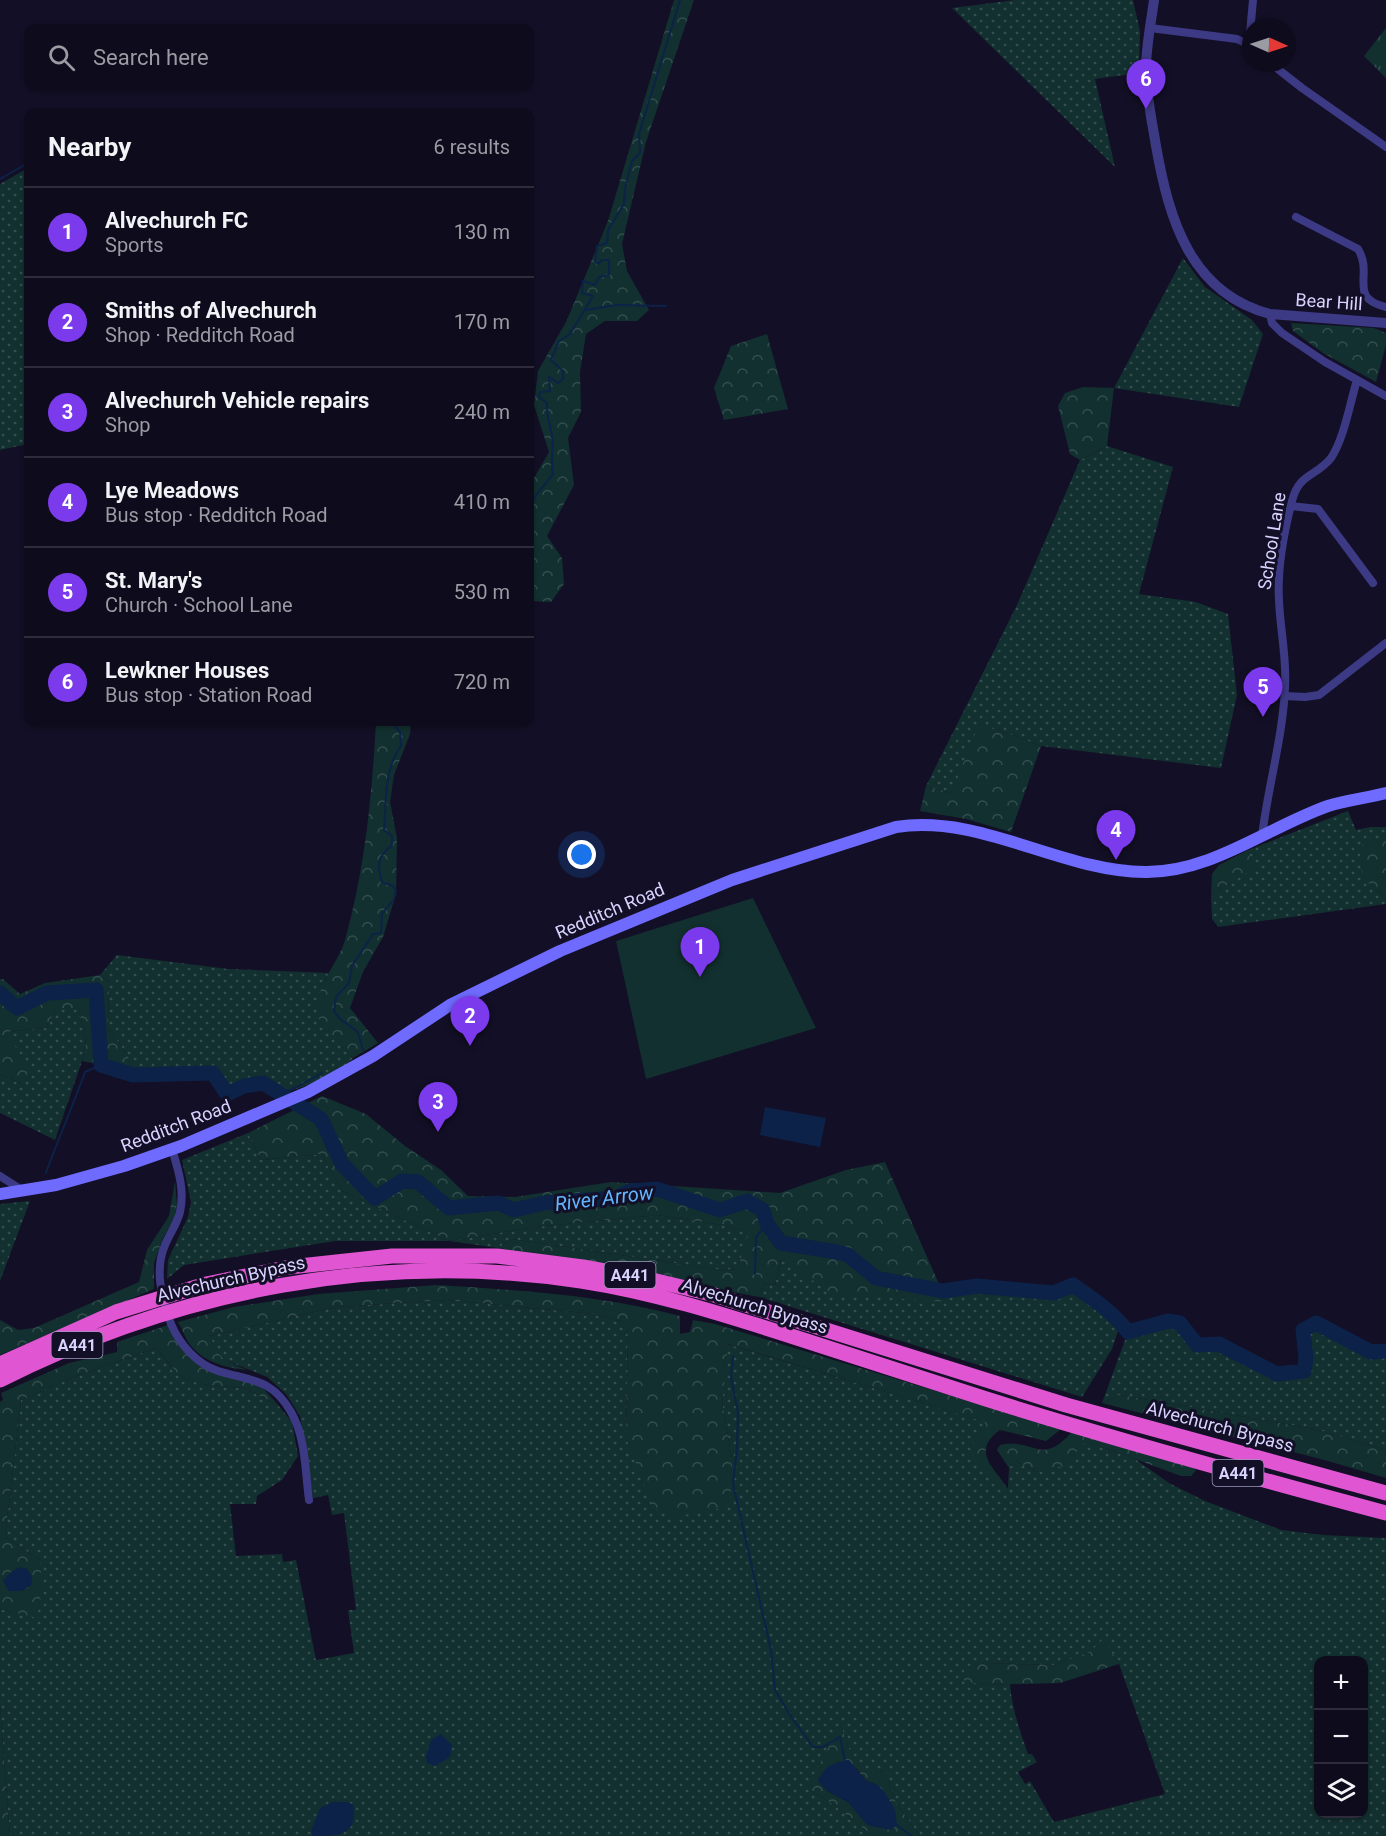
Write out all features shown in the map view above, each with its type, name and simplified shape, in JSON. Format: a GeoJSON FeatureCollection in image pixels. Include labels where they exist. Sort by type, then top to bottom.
{"type":"FeatureCollection","features":[{"type":"Feature","properties":{"kind":"highway","name":"Alvechurch Bypass"},"geometry":{"type":"LineString","coordinates":[[0,1380],[34,1363],[118,1328],[178,1292],[290,1267],[392,1256],[498,1256],[583,1267],[711,1294],[1066,1405],[1386,1493]]}},
{"type":"Feature","properties":{"kind":"highway","name":"Alvechurch Bypass"},"geometry":{"type":"LineString","coordinates":[[0,1364],[116,1312],[155,1307],[182,1307],[294,1282],[390,1272],[491,1272],[581,1281],[705,1309],[1090,1432],[1386,1513]]}},
{"type":"Feature","properties":{"kind":"main road","name":"Redditch Road"},"geometry":{"type":"LineString","coordinates":[[0,1194],[56,1185],[104,1172],[172,1149],[275,1107],[308,1092],[373,1056],[450,1005],[560,951],[732,880],[896,827],[919,824],[949,826],[988,834],[1098,866],[1145,872],[1166,871],[1191,865],[1329,806],[1386,794]]}},
{"type":"Feature","properties":{"kind":"street","name":"Bear Hill"},"geometry":{"type":"LineString","coordinates":[[1154,0],[1147,55],[1148,96],[1163,184],[1177,229],[1197,264],[1221,291],[1235,301],[1270,314],[1386,323]]}},
{"type":"Feature","properties":{"kind":"street"},"geometry":{"type":"LineString","coordinates":[[1252,18],[1253,0]]}},
{"type":"Feature","properties":{"kind":"street"},"geometry":{"type":"LineString","coordinates":[[1150,28],[1242,41]]}},
{"type":"Feature","properties":{"kind":"street"},"geometry":{"type":"LineString","coordinates":[[1282,72],[1386,147]]}},
{"type":"Feature","properties":{"kind":"street"},"geometry":{"type":"LineString","coordinates":[[1296,217],[1358,249],[1363,262],[1364,290],[1368,301],[1386,307]]}},
{"type":"Feature","properties":{"kind":"street"},"geometry":{"type":"LineString","coordinates":[[1270,314],[1272,323],[1282,333],[1386,396]]}},
{"type":"Feature","properties":{"kind":"street","name":"School Lane"},"geometry":{"type":"LineString","coordinates":[[1262,836],[1266,798],[1279,740],[1285,696],[1285,659],[1278,593],[1291,506],[1299,484],[1324,465],[1334,453],[1357,380]]}},
{"type":"Feature","properties":{"kind":"street"},"geometry":{"type":"LineString","coordinates":[[1291,506],[1318,509],[1373,583]]}},
{"type":"Feature","properties":{"kind":"street"},"geometry":{"type":"LineString","coordinates":[[1285,696],[1319,695],[1386,643]]}},
{"type":"Feature","properties":{"kind":"street"},"geometry":{"type":"LineString","coordinates":[[172,1149],[180,1180],[181,1205],[177,1221],[162,1253],[159,1268],[160,1284],[172,1324],[188,1351],[206,1365],[219,1371],[261,1382],[286,1404],[302,1442],[309,1500]]}},
{"type":"Feature","properties":{"kind":"street"},"geometry":{"type":"LineString","coordinates":[[0,1176],[23,1190]]}},
{"type":"Feature","properties":{"kind":"green space"},"geometry":{"type":"Polygon","coordinates":[[[674,0],[694,0],[646,142],[622,244],[627,271],[649,310],[637,321],[605,321],[586,334],[580,372],[581,412],[568,438],[574,485],[547,536],[562,558],[564,584],[551,602],[534,601],[534,478],[549,452],[534,405],[538,371],[567,320],[608,221],[674,0]]]}},
{"type":"Feature","properties":{"kind":"green space"},"geometry":{"type":"Polygon","coordinates":[[[1015,0],[1133,0],[1140,31],[1139,73],[1095,79],[1115,167],[952,8],[1015,0]]]}},
{"type":"Feature","properties":{"kind":"green space"},"geometry":{"type":"Polygon","coordinates":[[[1386,28],[1386,78],[1364,56],[1386,28]]]}},
{"type":"Feature","properties":{"kind":"green space"},"geometry":{"type":"Polygon","coordinates":[[[24,170],[24,445],[0,450],[0,184],[24,170]]]}},
{"type":"Feature","properties":{"kind":"green space"},"geometry":{"type":"Polygon","coordinates":[[[1183,258],[1205,287],[1252,320],[1263,334],[1239,407],[1114,388],[1183,258]]]}},
{"type":"Feature","properties":{"kind":"green space"},"geometry":{"type":"Polygon","coordinates":[[[1291,323],[1374,328],[1386,333],[1386,345],[1376,382],[1323,353],[1293,331],[1291,323]]]}},
{"type":"Feature","properties":{"kind":"green space"},"geometry":{"type":"Polygon","coordinates":[[[767,334],[788,409],[724,420],[714,388],[731,346],[767,334]]]}},
{"type":"Feature","properties":{"kind":"green space"},"geometry":{"type":"Polygon","coordinates":[[[1083,387],[1114,388],[1107,446],[1080,460],[1070,454],[1058,406],[1065,393],[1083,387]]]}},
{"type":"Feature","properties":{"kind":"green space"},"geometry":{"type":"Polygon","coordinates":[[[1107,446],[1173,467],[1139,594],[1196,602],[1228,614],[1237,695],[1221,768],[1041,746],[996,729],[951,793],[926,786],[1017,605],[1080,460],[1107,446]]]}},
{"type":"Feature","properties":{"kind":"green space"},"geometry":{"type":"Polygon","coordinates":[[[376,726],[411,726],[410,734],[394,775],[390,802],[397,838],[396,894],[383,937],[363,972],[350,1008],[378,1043],[353,1058],[321,1025],[318,1007],[321,989],[342,949],[352,913],[363,859],[376,726]]]}},
{"type":"Feature","properties":{"kind":"green space"},"geometry":{"type":"Polygon","coordinates":[[[978,727],[996,729],[1041,746],[1011,832],[966,819],[920,811],[926,786],[951,793],[978,727]]]}},
{"type":"Feature","properties":{"kind":"green space"},"geometry":{"type":"Polygon","coordinates":[[[1348,811],[1356,830],[1386,827],[1386,837],[1381,837],[1377,891],[1386,896],[1386,904],[1218,927],[1212,919],[1211,895],[1252,869],[1248,850],[1348,811]]]}},
{"type":"Feature","properties":{"kind":"green space"},"geometry":{"type":"Polygon","coordinates":[[[1386,837],[1386,896],[1378,892],[1367,880],[1363,874],[1360,859],[1363,843],[1386,837]]]}},
{"type":"Feature","properties":{"kind":"green space"},"geometry":{"type":"Polygon","coordinates":[[[1248,850],[1253,869],[1211,895],[1212,874],[1219,865],[1248,850]]]}},
{"type":"Feature","properties":{"kind":"green space"},"geometry":{"type":"Polygon","coordinates":[[[753,898],[816,1028],[646,1079],[616,941],[753,898]]]}},
{"type":"Feature","properties":{"kind":"green space"},"geometry":{"type":"Polygon","coordinates":[[[117,955],[228,969],[330,973],[325,979],[321,1024],[353,1058],[330,1075],[281,1094],[266,1086],[254,1084],[227,1094],[212,1073],[133,1075],[128,1056],[108,1028],[109,982],[100,975],[117,955]]]}},
{"type":"Feature","properties":{"kind":"green space"},"geometry":{"type":"Polygon","coordinates":[[[100,975],[109,982],[108,1028],[128,1056],[133,1075],[82,1061],[86,1043],[79,1010],[55,1010],[46,1028],[6,1032],[30,1069],[22,1084],[0,1074],[0,979],[20,994],[45,983],[100,975]]]}},
{"type":"Feature","properties":{"kind":"green space"},"geometry":{"type":"Polygon","coordinates":[[[55,1010],[79,1010],[86,1043],[55,1140],[0,1113],[0,1074],[22,1084],[6,1032],[46,1028],[55,1010]]]}},
{"type":"Feature","properties":{"kind":"green space"},"geometry":{"type":"Polygon","coordinates":[[[322,1096],[366,1114],[405,1146],[441,1170],[468,1196],[515,1197],[611,1182],[780,1193],[846,1170],[885,1162],[947,1302],[833,1294],[781,1260],[775,1285],[765,1283],[759,1297],[498,1248],[512,1239],[722,1270],[738,1269],[748,1232],[722,1225],[658,1215],[535,1227],[449,1241],[342,1191],[321,1154],[261,1160],[248,1133],[322,1096]]]}},
{"type":"Feature","properties":{"kind":"green space"},"geometry":{"type":"Polygon","coordinates":[[[248,1133],[261,1160],[321,1154],[342,1191],[449,1241],[335,1241],[184,1265],[167,1279],[168,1260],[188,1217],[191,1202],[182,1160],[248,1133]]]}},
{"type":"Feature","properties":{"kind":"green space"},"geometry":{"type":"Polygon","coordinates":[[[175,1181],[177,1205],[174,1219],[163,1238],[154,1263],[154,1289],[0,1355],[0,1320],[18,1330],[34,1328],[139,1282],[147,1250],[169,1216],[175,1181]]]}},
{"type":"Feature","properties":{"kind":"green space"},"geometry":{"type":"Polygon","coordinates":[[[30,1201],[0,1281],[0,1204],[30,1201]]]}},
{"type":"Feature","properties":{"kind":"green space"},"geometry":{"type":"Polygon","coordinates":[[[658,1215],[722,1225],[749,1232],[738,1269],[722,1270],[512,1239],[498,1248],[449,1241],[535,1227],[658,1215]]]}},
{"type":"Feature","properties":{"kind":"green space"},"geometry":{"type":"Polygon","coordinates":[[[781,1260],[946,1301],[943,1291],[977,1286],[1054,1293],[1073,1285],[1100,1303],[1121,1322],[1112,1349],[1082,1397],[759,1297],[765,1283],[775,1285],[781,1260]]]}},
{"type":"Feature","properties":{"kind":"green space"},"geometry":{"type":"Polygon","coordinates":[[[436,1285],[559,1294],[650,1309],[680,1316],[680,1334],[690,1332],[693,1320],[715,1324],[1061,1429],[1046,1441],[1000,1430],[991,1437],[986,1452],[988,1459],[991,1467],[1009,1490],[974,1459],[974,1443],[985,1422],[728,1344],[722,1402],[732,1459],[730,1507],[673,1517],[653,1508],[626,1438],[628,1324],[595,1314],[447,1300],[336,1307],[210,1336],[220,1355],[247,1370],[224,1366],[204,1357],[190,1345],[178,1322],[234,1307],[318,1294],[436,1285]]]}},
{"type":"Feature","properties":{"kind":"green space"},"geometry":{"type":"Polygon","coordinates":[[[447,1300],[595,1314],[628,1324],[626,1438],[732,1459],[722,1402],[727,1344],[986,1422],[974,1443],[1008,1489],[1009,1468],[1015,1461],[1037,1472],[1086,1441],[1135,1459],[1169,1483],[1205,1501],[1281,1530],[1386,1538],[1386,1836],[920,1836],[896,1803],[885,1771],[864,1774],[849,1749],[841,1725],[811,1791],[834,1805],[873,1836],[10,1836],[0,1705],[0,1609],[37,1617],[40,1560],[5,1537],[21,1400],[74,1377],[156,1348],[175,1371],[187,1380],[208,1385],[243,1388],[278,1405],[292,1422],[298,1456],[282,1480],[257,1496],[256,1504],[230,1504],[236,1556],[282,1554],[283,1562],[296,1560],[316,1660],[354,1653],[348,1610],[356,1610],[344,1513],[332,1515],[328,1495],[313,1498],[300,1416],[286,1394],[267,1377],[225,1360],[216,1351],[210,1336],[336,1307],[447,1300]],[[1103,1640],[1091,1652],[1054,1665],[984,1663],[964,1668],[964,1680],[984,1685],[1010,1684],[1014,1711],[1028,1754],[1032,1754],[1037,1762],[1018,1772],[1025,1784],[1030,1781],[1054,1822],[1165,1794],[1119,1664],[1103,1640]]]}},
{"type":"Feature","properties":{"kind":"green space"},"geometry":{"type":"Polygon","coordinates":[[[1168,1321],[1180,1323],[1197,1345],[1219,1344],[1277,1374],[1304,1371],[1306,1358],[1303,1330],[1316,1323],[1371,1352],[1386,1351],[1386,1450],[1315,1429],[1120,1395],[1102,1403],[1128,1332],[1168,1321]]]}},
{"type":"Feature","properties":{"kind":"green space"},"geometry":{"type":"Polygon","coordinates":[[[168,1325],[190,1357],[264,1389],[278,1405],[243,1388],[208,1385],[187,1380],[177,1373],[156,1348],[74,1377],[21,1400],[5,1537],[40,1560],[42,1585],[37,1618],[0,1609],[0,1402],[3,1400],[1,1393],[69,1363],[117,1352],[117,1342],[168,1325]]]}},
{"type":"Feature","properties":{"kind":"green space"},"geometry":{"type":"Polygon","coordinates":[[[1120,1395],[1315,1429],[1386,1450],[1386,1478],[1102,1403],[1120,1395]]]}},
{"type":"Feature","properties":{"kind":"green space"},"geometry":{"type":"Polygon","coordinates":[[[1072,1432],[1186,1463],[1196,1470],[1191,1476],[1181,1476],[1086,1441],[1064,1466],[1037,1472],[1015,1461],[1009,1468],[997,1450],[1000,1445],[1012,1444],[1045,1450],[1061,1442],[1072,1432]]]}},
{"type":"Feature","properties":{"kind":"green space"},"geometry":{"type":"Polygon","coordinates":[[[1103,1639],[1119,1664],[1060,1683],[984,1685],[964,1681],[964,1667],[984,1663],[1054,1665],[1090,1652],[1103,1639]]]}},
{"type":"Feature","properties":{"kind":"green space"},"geometry":{"type":"Polygon","coordinates":[[[0,1705],[10,1836],[0,1836],[0,1705]]]}},
{"type":"Feature","properties":{"kind":"green space"},"geometry":{"type":"Polygon","coordinates":[[[841,1724],[849,1749],[864,1773],[885,1771],[896,1803],[920,1836],[873,1836],[834,1805],[811,1791],[810,1782],[841,1724]],[[856,1768],[827,1791],[848,1802],[868,1825],[879,1786],[865,1780],[856,1768]]]}},
{"type":"Feature","properties":{"kind":"water"},"geometry":{"type":"Polygon","coordinates":[[[765,1107],[826,1118],[820,1147],[760,1135],[765,1107]]]}},
{"type":"Feature","properties":{"kind":"water"},"geometry":{"type":"Polygon","coordinates":[[[20,1567],[27,1569],[32,1577],[31,1585],[22,1591],[9,1591],[3,1581],[11,1572],[20,1567]]]}},
{"type":"Feature","properties":{"kind":"water"},"geometry":{"type":"Polygon","coordinates":[[[441,1734],[452,1745],[450,1757],[435,1766],[427,1763],[426,1756],[431,1740],[441,1734]]]}},
{"type":"Feature","properties":{"kind":"water"},"geometry":{"type":"Polygon","coordinates":[[[849,1760],[865,1780],[879,1786],[885,1793],[895,1810],[897,1825],[891,1830],[867,1825],[848,1802],[827,1791],[818,1781],[830,1766],[849,1760]]]}},
{"type":"Feature","properties":{"kind":"water"},"geometry":{"type":"Polygon","coordinates":[[[333,1802],[353,1804],[354,1815],[350,1828],[338,1834],[313,1836],[311,1831],[320,1808],[333,1802]]]}},
{"type":"Feature","properties":{"kind":"waterway"},"geometry":{"type":"LineString","coordinates":[[534,498],[553,474],[547,403],[539,397],[540,392],[550,391],[549,377],[558,383],[563,379],[563,371],[551,360],[559,341],[570,334],[593,296],[582,293],[583,281],[595,285],[599,277],[609,275],[609,260],[602,260],[598,264],[595,261],[597,246],[607,243],[608,230],[624,204],[625,188],[632,161],[640,153],[639,134],[680,0]]}},
{"type":"Feature","properties":{"kind":"waterway"},"geometry":{"type":"LineString","coordinates":[[0,179],[24,165]]}},
{"type":"Feature","properties":{"kind":"waterway"},"geometry":{"type":"LineString","coordinates":[[586,310],[616,305],[666,306]]}},
{"type":"Feature","properties":{"kind":"waterway"},"geometry":{"type":"LineString","coordinates":[[363,1050],[358,1032],[340,1019],[334,1011],[336,997],[349,983],[352,966],[373,934],[381,933],[382,914],[393,900],[396,891],[393,886],[382,882],[379,871],[381,857],[392,845],[392,836],[384,830],[391,765],[401,746],[400,732],[395,726]]}},
{"type":"Feature","properties":{"kind":"waterway","name":"River Arrow"},"geometry":{"type":"LineString","coordinates":[[0,993],[17,1008],[47,993],[96,990],[101,1065],[133,1075],[213,1073],[227,1094],[244,1086],[263,1083],[321,1119],[342,1164],[375,1198],[402,1181],[418,1182],[449,1208],[498,1203],[514,1210],[544,1203],[616,1198],[630,1191],[657,1189],[720,1210],[747,1201],[763,1210],[767,1224],[781,1243],[848,1255],[876,1278],[943,1291],[977,1286],[1054,1293],[1073,1285],[1109,1312],[1128,1332],[1168,1321],[1180,1323],[1197,1345],[1219,1344],[1277,1374],[1304,1371],[1306,1359],[1303,1330],[1316,1323],[1371,1352],[1386,1351]]}},
{"type":"Feature","properties":{"kind":"waterway"},"geometry":{"type":"LineString","coordinates":[[46,1173],[85,1072],[101,1065]]}},
{"type":"Feature","properties":{"kind":"waterway"},"geometry":{"type":"LineString","coordinates":[[281,1094],[322,1073]]}},
{"type":"Feature","properties":{"kind":"waterway"},"geometry":{"type":"LineString","coordinates":[[755,1274],[756,1237],[767,1224]]}},
{"type":"Feature","properties":{"kind":"waterway"},"geometry":{"type":"LineString","coordinates":[[733,1356],[731,1376],[738,1413],[733,1484],[771,1650],[775,1690],[813,1747],[823,1747],[840,1737],[845,1761]]}},
{"type":"Feature","properties":{"kind":"waterway"},"geometry":{"type":"LineString","coordinates":[[897,1825],[911,1836]]}},
{"type":"Feature","properties":{"kind":"place","name":"Lewkner Houses"},"geometry":{"type":"Point","coordinates":[1146,109]}},
{"type":"Feature","properties":{"kind":"place","name":"St. Mary's"},"geometry":{"type":"Point","coordinates":[1263,717]}},
{"type":"Feature","properties":{"kind":"place","name":"Lye Meadows"},"geometry":{"type":"Point","coordinates":[1116,860]}},
{"type":"Feature","properties":{"kind":"place","name":"Alvechurch FC"},"geometry":{"type":"Point","coordinates":[700,977]}},
{"type":"Feature","properties":{"kind":"place","name":"Smiths of Alvechurch"},"geometry":{"type":"Point","coordinates":[470,1046]}},
{"type":"Feature","properties":{"kind":"place","name":"Alvechurch Vehicle repairs"},"geometry":{"type":"Point","coordinates":[438,1132]}}]}
